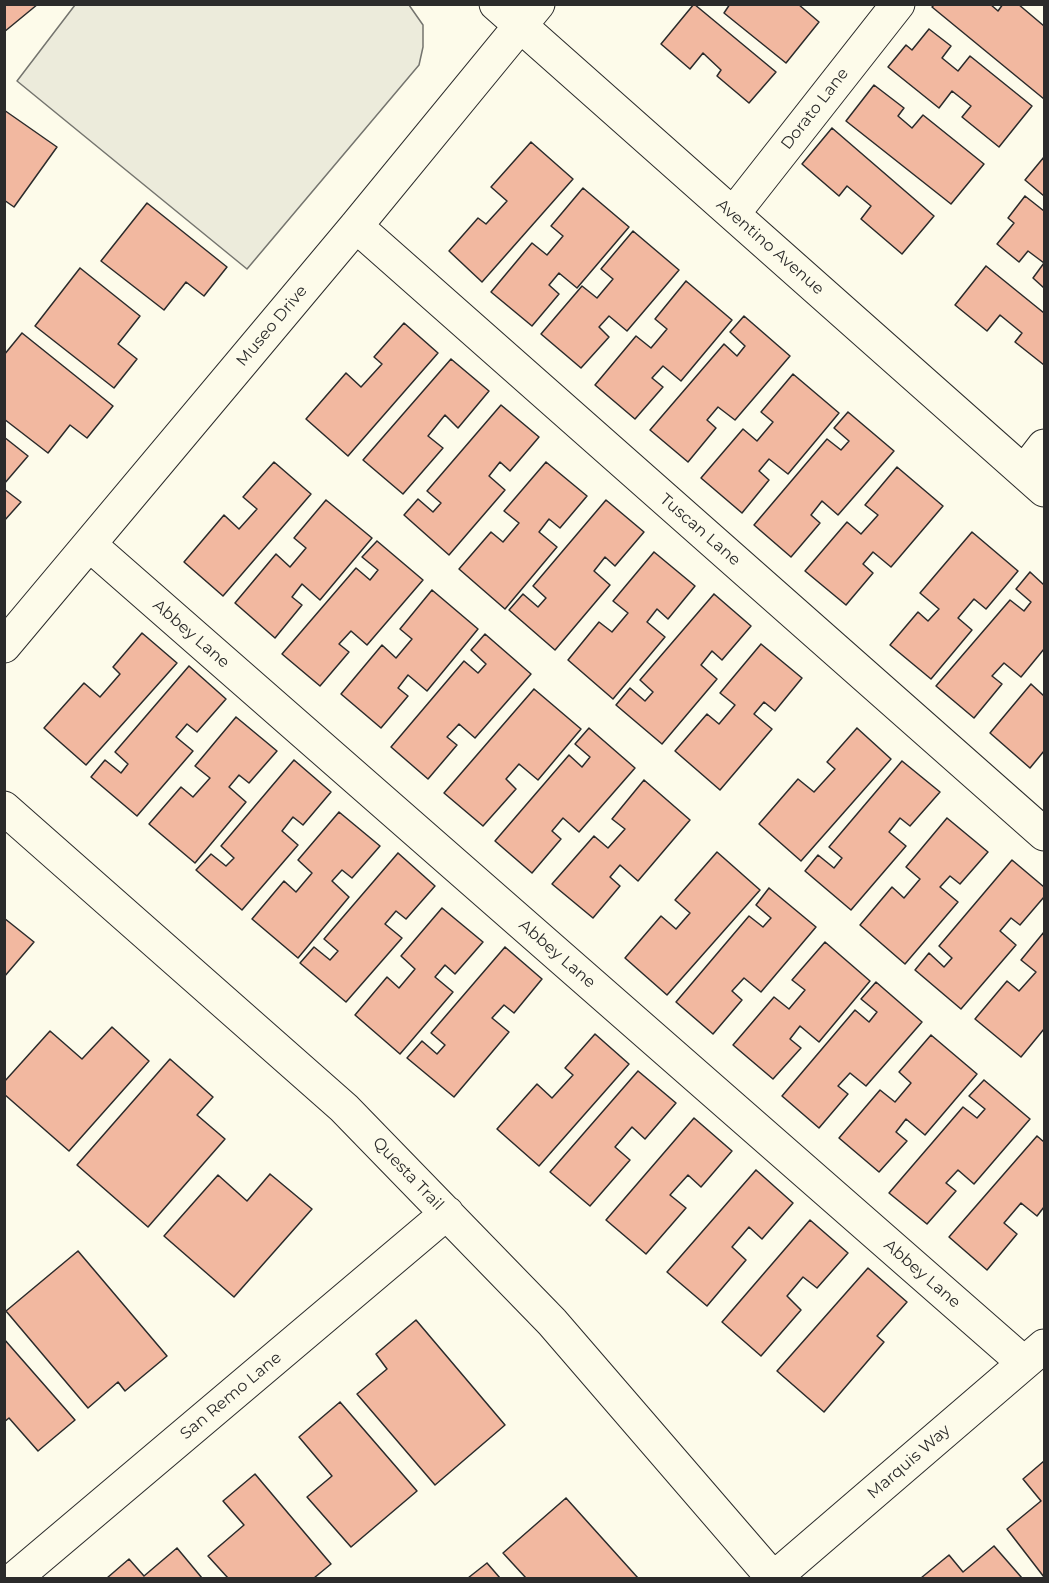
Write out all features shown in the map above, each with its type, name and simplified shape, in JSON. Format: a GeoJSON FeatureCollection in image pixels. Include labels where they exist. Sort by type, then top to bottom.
{"type":"FeatureCollection","features":[{"type":"Feature","properties":{"kind":"street","name":"Aventino Avenue"},"geometry":{"type":"LineString","coordinates":[[496,4],[530,15],[733,214],[1034,481]]}},
{"type":"Feature","properties":{"kind":"street","name":"Dorato Lane"},"geometry":{"type":"LineString","coordinates":[[733,214],[898,4]]}},
{"type":"Feature","properties":{"kind":"street","name":"Museo Drive"},"geometry":{"type":"LineString","coordinates":[[4,646],[530,15]]}},
{"type":"Feature","properties":{"kind":"street","name":"Tuscan Lane"},"geometry":{"type":"LineString","coordinates":[[356,226],[1044,834]]}},
{"type":"Feature","properties":{"kind":"street"},"geometry":{"type":"LineString","coordinates":[[1034,481],[1044,446]]}},
{"type":"Feature","properties":{"kind":"street","name":"Abbey Lane"},"geometry":{"type":"LineString","coordinates":[[90,545],[1034,1355]]}},
{"type":"Feature","properties":{"kind":"street","name":"Questa Trail"},"geometry":{"type":"LineString","coordinates":[[4,808],[344,1108],[552,1322],[773,1578]]}},
{"type":"Feature","properties":{"kind":"street","name":"San Remo Lane"},"geometry":{"type":"LineString","coordinates":[[15,1578],[447,1213]]}},
{"type":"Feature","properties":{"kind":"street","name":"Marquis Way"},"geometry":{"type":"LineString","coordinates":[[773,1578],[1034,1355]]}},
{"type":"Feature","properties":{"kind":"shaded area"},"geometry":{"type":"Polygon","coordinates":[[[75,5],[409,5],[423,25],[423,47],[419,65],[247,269],[17,81],[75,5]]]}},
{"type":"Feature","properties":{"kind":"building"},"geometry":{"type":"Polygon","coordinates":[[[4,4],[38,4],[4,32],[4,4]]]}},
{"type":"Feature","properties":{"kind":"building"},"geometry":{"type":"Polygon","coordinates":[[[694,4],[776,72],[749,103],[717,76],[721,70],[703,53],[690,69],[661,44],[694,4]]]}},
{"type":"Feature","properties":{"kind":"building"},"geometry":{"type":"Polygon","coordinates":[[[730,4],[798,4],[819,22],[786,63],[724,13],[730,4]]]}},
{"type":"Feature","properties":{"kind":"building"},"geometry":{"type":"Polygon","coordinates":[[[935,4],[990,4],[998,11],[1003,4],[1018,4],[1044,26],[1044,99],[932,7],[935,4]]]}},
{"type":"Feature","properties":{"kind":"building"},"geometry":{"type":"Polygon","coordinates":[[[929,29],[951,46],[942,58],[958,71],[970,56],[1032,106],[999,147],[962,117],[971,106],[952,91],[939,108],[888,67],[906,45],[912,50],[929,29]]]}},
{"type":"Feature","properties":{"kind":"building"},"geometry":{"type":"Polygon","coordinates":[[[874,85],[904,108],[898,116],[912,128],[923,115],[984,164],[951,204],[846,121],[874,85]]]}},
{"type":"Feature","properties":{"kind":"building"},"geometry":{"type":"Polygon","coordinates":[[[4,110],[57,147],[14,207],[4,200],[4,110]]]}},
{"type":"Feature","properties":{"kind":"building"},"geometry":{"type":"Polygon","coordinates":[[[832,128],[934,216],[902,254],[861,219],[871,206],[847,186],[839,196],[802,164],[832,128]]]}},
{"type":"Feature","properties":{"kind":"building"},"geometry":{"type":"Polygon","coordinates":[[[531,142],[573,179],[482,282],[449,251],[478,218],[486,224],[507,201],[491,187],[531,142]]]}},
{"type":"Feature","properties":{"kind":"building"},"geometry":{"type":"Polygon","coordinates":[[[1044,157],[1044,196],[1025,180],[1044,157]]]}},
{"type":"Feature","properties":{"kind":"building"},"geometry":{"type":"Polygon","coordinates":[[[583,188],[629,227],[577,288],[559,273],[549,285],[559,294],[532,326],[491,292],[532,243],[547,255],[563,236],[551,226],[583,188]]]}},
{"type":"Feature","properties":{"kind":"building"},"geometry":{"type":"Polygon","coordinates":[[[1025,196],[1044,211],[1044,263],[1028,251],[1019,262],[997,244],[1014,223],[1008,218],[1025,196]]]}},
{"type":"Feature","properties":{"kind":"building"},"geometry":{"type":"Polygon","coordinates":[[[147,203],[227,267],[204,296],[186,282],[164,310],[101,261],[147,203]]]}},
{"type":"Feature","properties":{"kind":"building"},"geometry":{"type":"Polygon","coordinates":[[[633,231],[679,270],[627,331],[609,316],[599,327],[609,337],[581,368],[541,334],[582,286],[597,298],[613,279],[601,269],[633,231]]]}},
{"type":"Feature","properties":{"kind":"building"},"geometry":{"type":"Polygon","coordinates":[[[1044,263],[1044,288],[1033,278],[1044,263]]]}},
{"type":"Feature","properties":{"kind":"building"},"geometry":{"type":"Polygon","coordinates":[[[986,266],[1044,313],[1044,365],[1015,342],[1022,333],[1000,315],[987,331],[955,305],[986,266]]]}},
{"type":"Feature","properties":{"kind":"building"},"geometry":{"type":"Polygon","coordinates":[[[80,268],[140,316],[118,344],[137,359],[114,388],[35,326],[80,268]]]}},
{"type":"Feature","properties":{"kind":"building"},"geometry":{"type":"Polygon","coordinates":[[[686,281],[732,320],[681,381],[663,366],[652,378],[663,387],[635,419],[595,385],[636,336],[651,348],[667,329],[655,319],[686,281]]]}},
{"type":"Feature","properties":{"kind":"building"},"geometry":{"type":"Polygon","coordinates":[[[744,316],[790,356],[735,420],[718,407],[707,420],[716,428],[688,462],[650,430],[724,344],[737,356],[745,346],[730,332],[744,316]]]}},
{"type":"Feature","properties":{"kind":"building"},"geometry":{"type":"Polygon","coordinates":[[[404,323],[438,353],[348,456],[306,419],[346,373],[361,387],[382,364],[374,357],[404,323]]]}},
{"type":"Feature","properties":{"kind":"building"},"geometry":{"type":"Polygon","coordinates":[[[22,333],[113,406],[87,438],[70,425],[48,453],[4,419],[4,355],[22,333]]]}},
{"type":"Feature","properties":{"kind":"building"},"geometry":{"type":"Polygon","coordinates":[[[451,359],[489,391],[458,428],[445,415],[428,436],[443,448],[403,494],[363,460],[451,359]]]}},
{"type":"Feature","properties":{"kind":"building"},"geometry":{"type":"Polygon","coordinates":[[[793,374],[839,413],[788,474],[769,459],[759,471],[769,480],[742,513],[701,478],[743,429],[757,441],[773,422],[761,412],[793,374]]]}},
{"type":"Feature","properties":{"kind":"building"},"geometry":{"type":"Polygon","coordinates":[[[501,405],[539,437],[510,471],[500,462],[489,476],[505,490],[449,555],[404,515],[418,499],[433,512],[441,503],[427,491],[501,405]]]}},
{"type":"Feature","properties":{"kind":"building"},"geometry":{"type":"Polygon","coordinates":[[[848,412],[894,451],[838,515],[822,501],[811,515],[820,523],[791,557],[754,525],[827,439],[841,450],[849,441],[834,428],[848,412]]]}},
{"type":"Feature","properties":{"kind":"building"},"geometry":{"type":"Polygon","coordinates":[[[4,437],[28,456],[4,484],[4,437]]]}},
{"type":"Feature","properties":{"kind":"building"},"geometry":{"type":"Polygon","coordinates":[[[274,462],[311,494],[223,596],[184,562],[224,515],[239,529],[257,509],[243,497],[274,462]]]}},
{"type":"Feature","properties":{"kind":"building"},"geometry":{"type":"Polygon","coordinates":[[[546,462],[587,496],[560,528],[549,519],[539,532],[557,547],[505,609],[459,569],[491,532],[503,542],[519,523],[504,511],[546,462]]]}},
{"type":"Feature","properties":{"kind":"building"},"geometry":{"type":"Polygon","coordinates":[[[897,467],[943,506],[891,567],[873,552],[863,564],[873,573],[846,605],[805,571],[847,522],[861,534],[878,515],[865,505],[897,467]]]}},
{"type":"Feature","properties":{"kind":"building"},"geometry":{"type":"Polygon","coordinates":[[[4,489],[21,502],[4,521],[4,489]]]}},
{"type":"Feature","properties":{"kind":"building"},"geometry":{"type":"Polygon","coordinates":[[[326,500],[372,538],[320,600],[302,584],[292,597],[302,605],[275,638],[235,603],[276,554],[290,567],[306,548],[294,538],[326,500]]]}},
{"type":"Feature","properties":{"kind":"building"},"geometry":{"type":"Polygon","coordinates":[[[606,500],[644,532],[615,566],[605,557],[594,571],[610,585],[555,650],[509,610],[523,594],[538,607],[546,598],[533,586],[606,500]]]}},
{"type":"Feature","properties":{"kind":"building"},"geometry":{"type":"Polygon","coordinates":[[[972,532],[1018,571],[986,609],[974,599],[958,618],[972,630],[931,679],[890,645],[918,612],[928,621],[939,609],[920,593],[972,532]]]}},
{"type":"Feature","properties":{"kind":"building"},"geometry":{"type":"Polygon","coordinates":[[[377,541],[423,580],[367,645],[351,631],[339,644],[349,652],[320,686],[282,654],[356,568],[370,580],[378,570],[362,557],[377,541]]]}},
{"type":"Feature","properties":{"kind":"building"},"geometry":{"type":"Polygon","coordinates":[[[654,552],[695,586],[668,619],[657,609],[647,622],[665,637],[613,699],[568,660],[599,622],[612,632],[628,613],[613,601],[654,552]]]}},
{"type":"Feature","properties":{"kind":"building"},"geometry":{"type":"Polygon","coordinates":[[[1030,572],[1044,585],[1044,649],[1021,677],[1004,663],[992,676],[1002,684],[974,718],[936,686],[1010,600],[1024,611],[1031,602],[1016,589],[1030,572]]]}},
{"type":"Feature","properties":{"kind":"building"},"geometry":{"type":"Polygon","coordinates":[[[432,590],[478,629],[427,691],[408,675],[398,688],[408,696],[381,728],[341,694],[382,645],[396,658],[412,639],[400,629],[432,590]]]}},
{"type":"Feature","properties":{"kind":"building"},"geometry":{"type":"Polygon","coordinates":[[[714,594],[751,626],[722,660],[712,651],[701,665],[717,679],[662,744],[616,705],[630,688],[645,701],[653,692],[640,680],[714,594]]]}},
{"type":"Feature","properties":{"kind":"building"},"geometry":{"type":"Polygon","coordinates":[[[142,633],[177,663],[86,765],[44,728],[84,683],[100,697],[120,674],[113,667],[142,633]]]}},
{"type":"Feature","properties":{"kind":"building"},"geometry":{"type":"Polygon","coordinates":[[[485,634],[531,674],[475,738],[459,724],[447,737],[457,745],[428,779],[391,747],[464,661],[478,673],[486,664],[471,650],[485,634]]]}},
{"type":"Feature","properties":{"kind":"building"},"geometry":{"type":"Polygon","coordinates":[[[761,644],[802,678],[775,711],[764,702],[754,714],[772,729],[720,790],[675,751],[707,714],[719,724],[735,705],[720,693],[761,644]]]}},
{"type":"Feature","properties":{"kind":"building"},"geometry":{"type":"Polygon","coordinates":[[[189,666],[226,699],[197,732],[187,724],[176,737],[193,751],[137,816],[91,777],[105,760],[121,773],[128,764],[115,752],[189,666]]]}},
{"type":"Feature","properties":{"kind":"building"},"geometry":{"type":"Polygon","coordinates":[[[1031,684],[1044,696],[1044,751],[1030,768],[990,733],[1031,684]]]}},
{"type":"Feature","properties":{"kind":"building"},"geometry":{"type":"Polygon","coordinates":[[[534,689],[581,729],[538,780],[519,764],[506,779],[516,789],[483,826],[444,793],[534,689]]]}},
{"type":"Feature","properties":{"kind":"building"},"geometry":{"type":"Polygon","coordinates":[[[236,717],[277,751],[249,783],[239,775],[229,787],[246,802],[195,863],[149,824],[181,787],[193,797],[210,778],[195,766],[236,717]]]}},
{"type":"Feature","properties":{"kind":"building"},"geometry":{"type":"Polygon","coordinates":[[[589,728],[635,768],[579,832],[563,818],[552,831],[561,839],[532,873],[495,841],[569,755],[582,767],[590,757],[575,744],[589,728]]]}},
{"type":"Feature","properties":{"kind":"building"},"geometry":{"type":"Polygon","coordinates":[[[857,728],[891,759],[801,861],[759,824],[798,779],[814,792],[835,769],[827,762],[857,728]]]}},
{"type":"Feature","properties":{"kind":"building"},"geometry":{"type":"Polygon","coordinates":[[[294,760],[331,792],[303,825],[293,817],[282,831],[298,845],[242,910],[196,870],[211,854],[226,866],[234,858],[221,846],[294,760]]]}},
{"type":"Feature","properties":{"kind":"building"},"geometry":{"type":"Polygon","coordinates":[[[902,761],[940,792],[910,826],[900,818],[889,832],[906,846],[851,910],[805,871],[818,855],[834,868],[842,858],[829,847],[902,761]]]}},
{"type":"Feature","properties":{"kind":"building"},"geometry":{"type":"Polygon","coordinates":[[[644,780],[690,820],[638,881],[620,865],[610,877],[620,886],[593,918],[552,884],[594,836],[608,848],[625,829],[612,819],[644,780]]]}},
{"type":"Feature","properties":{"kind":"building"},"geometry":{"type":"Polygon","coordinates":[[[339,812],[380,846],[352,878],[342,870],[332,881],[349,897],[298,958],[252,919],[284,881],[296,892],[312,873],[298,860],[339,812]]]}},
{"type":"Feature","properties":{"kind":"building"},"geometry":{"type":"Polygon","coordinates":[[[947,818],[988,852],[960,884],[950,876],[940,887],[958,902],[905,964],[860,925],[892,887],[904,898],[920,879],[906,867],[947,818]]]}},
{"type":"Feature","properties":{"kind":"building"},"geometry":{"type":"Polygon","coordinates":[[[717,852],[760,890],[667,995],[625,958],[661,916],[676,929],[690,913],[675,900],[717,852]]]}},
{"type":"Feature","properties":{"kind":"building"},"geometry":{"type":"Polygon","coordinates":[[[398,853],[435,886],[406,919],[396,911],[385,924],[402,938],[346,1002],[300,963],[314,947],[330,960],[338,951],[324,939],[398,853]]]}},
{"type":"Feature","properties":{"kind":"building"},"geometry":{"type":"Polygon","coordinates":[[[1012,860],[1044,887],[1044,897],[1020,925],[1011,918],[1000,931],[1016,945],[961,1009],[915,970],[929,953],[944,967],[952,958],[939,946],[1012,860]]]}},
{"type":"Feature","properties":{"kind":"building"},"geometry":{"type":"Polygon","coordinates":[[[769,888],[816,927],[761,992],[744,978],[732,991],[742,1000],[713,1034],[676,1002],[749,916],[763,927],[771,918],[756,905],[769,888]]]}},
{"type":"Feature","properties":{"kind":"building"},"geometry":{"type":"Polygon","coordinates":[[[442,908],[483,942],[455,974],[445,965],[435,977],[453,992],[400,1054],[355,1015],[387,977],[399,988],[415,969],[401,956],[442,908]]]}},
{"type":"Feature","properties":{"kind":"building"},"geometry":{"type":"Polygon","coordinates":[[[4,918],[34,942],[4,977],[4,918]]]}},
{"type":"Feature","properties":{"kind":"building"},"geometry":{"type":"Polygon","coordinates":[[[1044,932],[1044,1029],[1021,1057],[975,1019],[1007,981],[1019,991],[1036,972],[1021,960],[1044,932]]]}},
{"type":"Feature","properties":{"kind":"building"},"geometry":{"type":"Polygon","coordinates":[[[825,942],[870,981],[819,1042],[800,1026],[790,1039],[801,1048],[773,1079],[733,1045],[774,997],[789,1009],[805,990],[792,980],[825,942]]]}},
{"type":"Feature","properties":{"kind":"building"},"geometry":{"type":"Polygon","coordinates":[[[505,947],[542,979],[514,1013],[504,1005],[492,1018],[509,1032],[454,1097],[407,1058],[422,1041],[437,1054],[445,1045],[431,1033],[505,947]]]}},
{"type":"Feature","properties":{"kind":"building"},"geometry":{"type":"Polygon","coordinates":[[[876,982],[922,1022],[866,1086],[850,1073],[838,1086],[848,1094],[819,1128],[782,1096],[855,1010],[869,1022],[877,1012],[861,999],[876,982]]]}},
{"type":"Feature","properties":{"kind":"building"},"geometry":{"type":"Polygon","coordinates":[[[112,1027],[149,1061],[69,1151],[4,1094],[4,1082],[50,1031],[82,1059],[112,1027]]]}},
{"type":"Feature","properties":{"kind":"building"},"geometry":{"type":"Polygon","coordinates":[[[595,1034],[629,1064],[539,1166],[497,1129],[537,1084],[552,1098],[573,1075],[565,1068],[595,1034]]]}},
{"type":"Feature","properties":{"kind":"building"},"geometry":{"type":"Polygon","coordinates":[[[931,1035],[977,1074],[925,1135],[906,1119],[896,1132],[907,1141],[879,1172],[839,1138],[880,1090],[895,1102],[911,1083],[899,1072],[931,1035]]]}},
{"type":"Feature","properties":{"kind":"building"},"geometry":{"type":"Polygon","coordinates":[[[170,1059],[213,1097],[197,1115],[225,1139],[148,1227],[77,1165],[170,1059]]]}},
{"type":"Feature","properties":{"kind":"building"},"geometry":{"type":"Polygon","coordinates":[[[638,1071],[676,1103],[645,1139],[632,1127],[615,1147],[630,1160],[590,1206],[550,1172],[638,1071]]]}},
{"type":"Feature","properties":{"kind":"building"},"geometry":{"type":"Polygon","coordinates":[[[984,1080],[1030,1119],[974,1184],[958,1170],[946,1183],[956,1191],[927,1224],[889,1193],[963,1107],[977,1118],[985,1109],[969,1096],[984,1080]]]}},
{"type":"Feature","properties":{"kind":"building"},"geometry":{"type":"Polygon","coordinates":[[[694,1118],[732,1151],[701,1187],[688,1175],[670,1195],[686,1208],[646,1254],[606,1220],[694,1118]]]}},
{"type":"Feature","properties":{"kind":"building"},"geometry":{"type":"Polygon","coordinates":[[[1037,1136],[1044,1142],[1044,1207],[1037,1216],[1021,1203],[1004,1223],[1017,1234],[987,1270],[949,1237],[1037,1136]]]}},
{"type":"Feature","properties":{"kind":"building"},"geometry":{"type":"Polygon","coordinates":[[[756,1170],[793,1203],[762,1239],[749,1227],[732,1247],[746,1260],[707,1306],[667,1272],[756,1170]]]}},
{"type":"Feature","properties":{"kind":"building"},"geometry":{"type":"Polygon","coordinates":[[[270,1174],[312,1209],[234,1297],[164,1236],[218,1175],[247,1201],[270,1174]]]}},
{"type":"Feature","properties":{"kind":"building"},"geometry":{"type":"Polygon","coordinates":[[[810,1220],[848,1253],[817,1288],[803,1277],[787,1296],[801,1310],[761,1356],[722,1322],[810,1220]]]}},
{"type":"Feature","properties":{"kind":"building"},"geometry":{"type":"Polygon","coordinates":[[[78,1251],[167,1356],[125,1391],[118,1382],[88,1408],[6,1311],[78,1251]]]}},
{"type":"Feature","properties":{"kind":"building"},"geometry":{"type":"Polygon","coordinates":[[[868,1268],[907,1302],[877,1336],[884,1342],[824,1412],[777,1371],[868,1268]]]}},
{"type":"Feature","properties":{"kind":"building"},"geometry":{"type":"Polygon","coordinates":[[[416,1320],[505,1425],[435,1485],[357,1394],[387,1369],[376,1354],[416,1320]]]}},
{"type":"Feature","properties":{"kind":"building"},"geometry":{"type":"Polygon","coordinates":[[[4,1339],[75,1420],[38,1451],[9,1418],[4,1422],[4,1339]]]}},
{"type":"Feature","properties":{"kind":"building"},"geometry":{"type":"Polygon","coordinates":[[[340,1402],[417,1491],[351,1547],[307,1497],[332,1476],[299,1437],[340,1402]]]}},
{"type":"Feature","properties":{"kind":"building"},"geometry":{"type":"Polygon","coordinates":[[[1044,1461],[1044,1577],[1007,1529],[1041,1501],[1023,1479],[1044,1461]]]}},
{"type":"Feature","properties":{"kind":"building"},"geometry":{"type":"Polygon","coordinates":[[[255,1474],[331,1564],[314,1578],[228,1578],[208,1556],[244,1525],[223,1501],[255,1474]]]}},
{"type":"Feature","properties":{"kind":"building"},"geometry":{"type":"Polygon","coordinates":[[[566,1498],[638,1578],[526,1578],[503,1553],[566,1498]]]}},
{"type":"Feature","properties":{"kind":"building"},"geometry":{"type":"Polygon","coordinates":[[[994,1546],[1022,1578],[921,1578],[949,1555],[963,1572],[994,1546]]]}},
{"type":"Feature","properties":{"kind":"building"},"geometry":{"type":"Polygon","coordinates":[[[177,1548],[202,1578],[107,1578],[129,1559],[144,1576],[177,1548]]]}},
{"type":"Feature","properties":{"kind":"building"},"geometry":{"type":"Polygon","coordinates":[[[487,1563],[500,1578],[468,1578],[487,1563]]]}}]}
